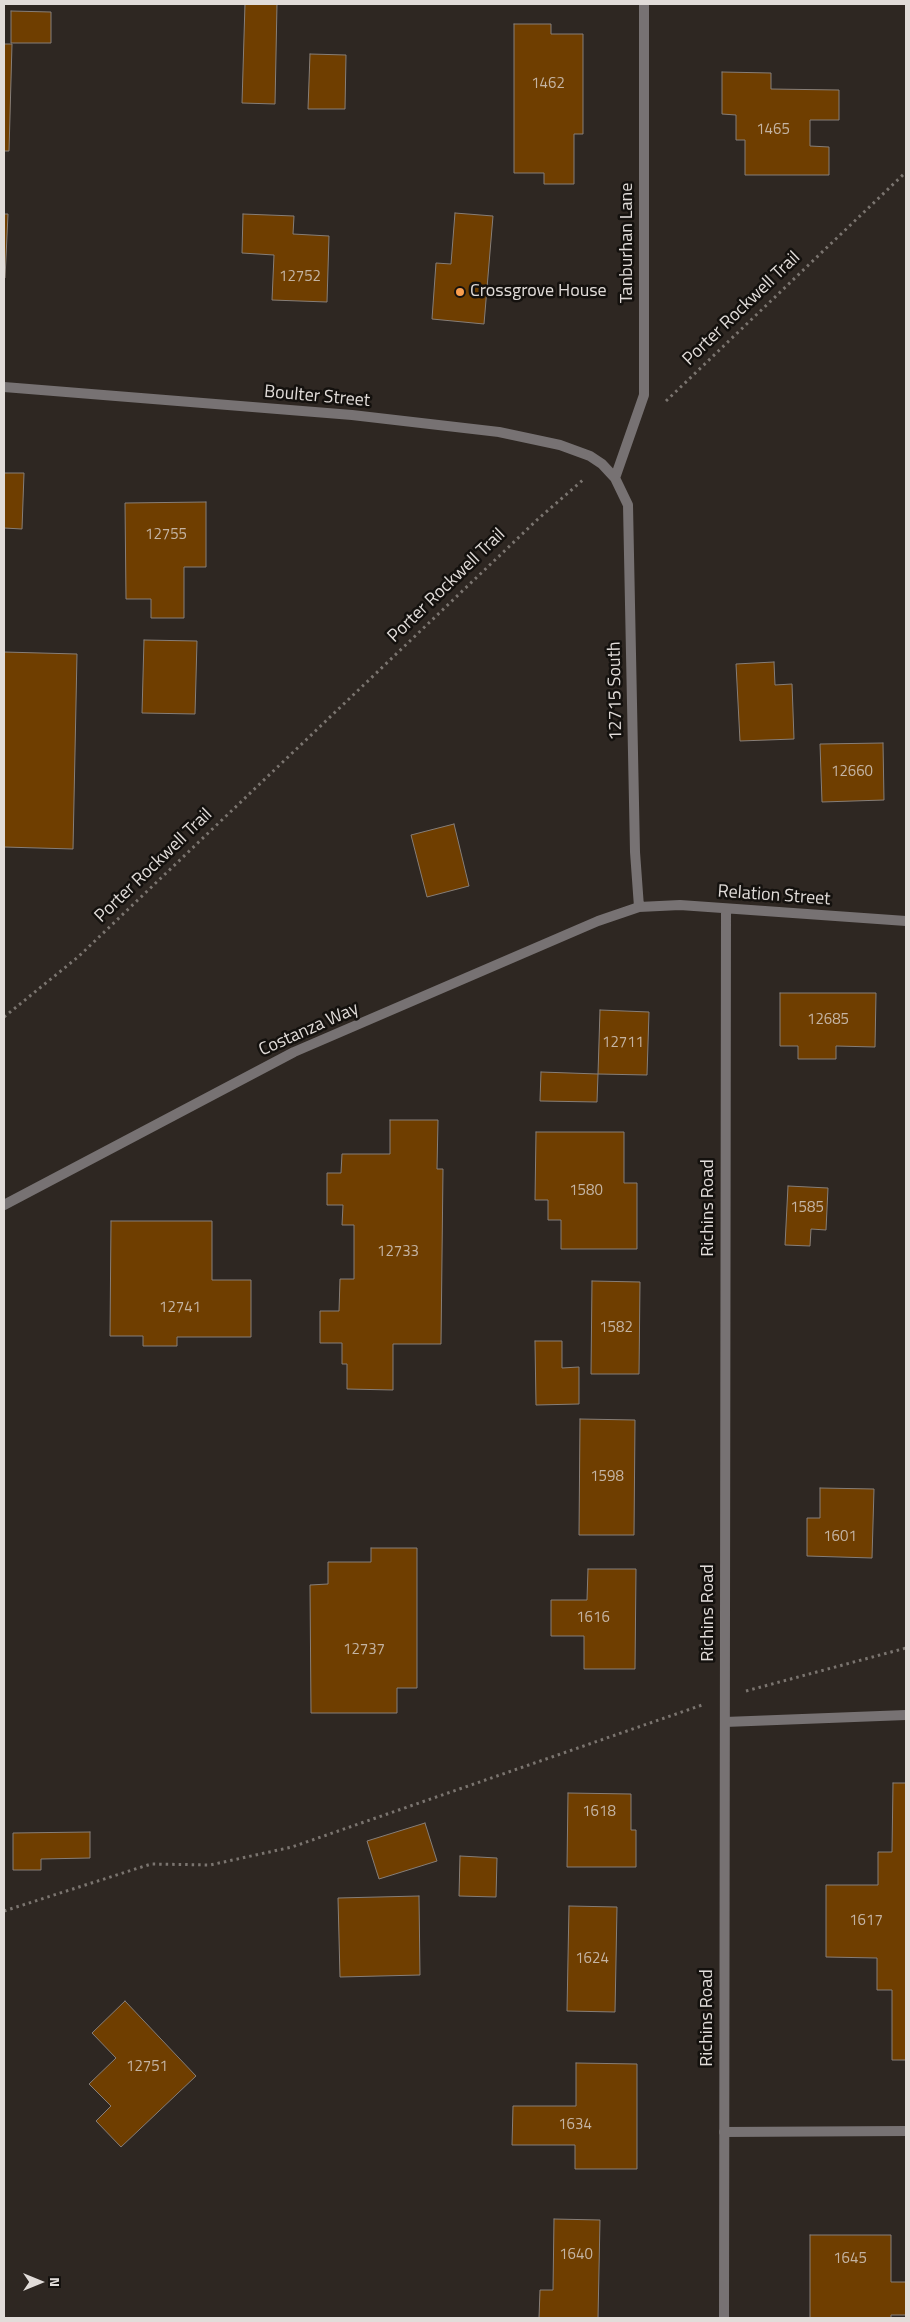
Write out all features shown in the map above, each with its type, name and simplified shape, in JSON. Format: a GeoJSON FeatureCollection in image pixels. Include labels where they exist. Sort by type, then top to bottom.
{"type":"FeatureCollection","features":[{"type":"Feature","properties":{"kind":"street","name":"Tanburhan Lane"},"geometry":{"type":"LineString","coordinates":[[615,478],[644,394],[644,4]]}},
{"type":"Feature","properties":{"kind":"street","name":"Boulter Street"},"geometry":{"type":"LineString","coordinates":[[4,387],[352,415],[500,432],[560,445],[590,456],[602,464],[615,478]]}},
{"type":"Feature","properties":{"kind":"street","name":"12715 South"},"geometry":{"type":"LineString","coordinates":[[615,478],[628,505],[631,544],[634,852],[639,907]]}},
{"type":"Feature","properties":{"kind":"street","name":"Relation Street"},"geometry":{"type":"LineString","coordinates":[[639,907],[680,905],[906,921]]}},
{"type":"Feature","properties":{"kind":"street","name":"Costanza Way"},"geometry":{"type":"LineString","coordinates":[[4,1205],[294,1052],[598,921],[639,907]]}},
{"type":"Feature","properties":{"kind":"street","name":"Richins Road"},"geometry":{"type":"LineString","coordinates":[[724,2318],[726,909]]}},
{"type":"Feature","properties":{"kind":"street"},"geometry":{"type":"LineString","coordinates":[[725,1722],[906,1715]]}},
{"type":"Feature","properties":{"kind":"street"},"geometry":{"type":"LineString","coordinates":[[724,2132],[906,2131]]}},
{"type":"Feature","properties":{"kind":"path","name":"Porter Rockwell Trail"},"geometry":{"type":"LineString","coordinates":[[664,403],[906,172]]}},
{"type":"Feature","properties":{"kind":"path","name":"Porter Rockwell Trail"},"geometry":{"type":"LineString","coordinates":[[4,1017],[78,957],[538,519],[602,464]]}},
{"type":"Feature","properties":{"kind":"path"},"geometry":{"type":"LineString","coordinates":[[4,1911],[151,1864],[210,1865],[292,1847],[725,1697],[906,1648]]}},
{"type":"Feature","properties":{"kind":"building"},"geometry":{"type":"Polygon","coordinates":[[[245,4],[277,4],[275,104],[242,103],[245,4]]]}},
{"type":"Feature","properties":{"kind":"building"},"geometry":{"type":"Polygon","coordinates":[[[11,11],[51,12],[51,43],[11,43],[11,11]]]}},
{"type":"Feature","properties":{"kind":"building"},"geometry":{"type":"Polygon","coordinates":[[[514,24],[551,24],[551,34],[583,34],[583,134],[574,134],[574,184],[544,184],[544,173],[514,173],[514,24]]]}},
{"type":"Feature","properties":{"kind":"building"},"geometry":{"type":"Polygon","coordinates":[[[4,44],[12,44],[9,151],[4,151],[4,44]]]}},
{"type":"Feature","properties":{"kind":"building"},"geometry":{"type":"Polygon","coordinates":[[[310,54],[346,55],[345,109],[308,109],[310,54]]]}},
{"type":"Feature","properties":{"kind":"building"},"geometry":{"type":"Polygon","coordinates":[[[722,72],[771,73],[771,89],[839,90],[839,120],[810,120],[810,146],[829,147],[829,175],[745,175],[745,140],[736,140],[736,115],[722,114],[722,72]]]}},
{"type":"Feature","properties":{"kind":"building","name":"Crossgrove House"},"geometry":{"type":"Polygon","coordinates":[[[455,213],[493,216],[484,324],[432,319],[436,263],[451,264],[455,213]]]}},
{"type":"Feature","properties":{"kind":"building"},"geometry":{"type":"Polygon","coordinates":[[[4,214],[8,214],[5,278],[4,278],[4,214]]]}},
{"type":"Feature","properties":{"kind":"building"},"geometry":{"type":"Polygon","coordinates":[[[243,214],[294,216],[293,234],[329,236],[327,302],[272,300],[274,255],[242,253],[243,214]]]}},
{"type":"Feature","properties":{"kind":"building"},"geometry":{"type":"Polygon","coordinates":[[[4,473],[24,473],[22,529],[4,528],[4,473]]]}},
{"type":"Feature","properties":{"kind":"building"},"geometry":{"type":"Polygon","coordinates":[[[206,502],[206,567],[184,567],[184,618],[151,618],[151,599],[126,599],[125,503],[206,502]]]}},
{"type":"Feature","properties":{"kind":"building"},"geometry":{"type":"Polygon","coordinates":[[[144,640],[197,641],[195,714],[142,713],[144,640]]]}},
{"type":"Feature","properties":{"kind":"building"},"geometry":{"type":"Polygon","coordinates":[[[4,652],[77,654],[73,849],[4,847],[4,652]]]}},
{"type":"Feature","properties":{"kind":"building"},"geometry":{"type":"Polygon","coordinates":[[[774,662],[775,685],[792,684],[794,739],[740,741],[736,664],[774,662]]]}},
{"type":"Feature","properties":{"kind":"building"},"geometry":{"type":"Polygon","coordinates":[[[883,743],[884,800],[822,802],[820,744],[883,743]]]}},
{"type":"Feature","properties":{"kind":"building"},"geometry":{"type":"Polygon","coordinates":[[[454,824],[469,886],[427,897],[411,835],[454,824]]]}},
{"type":"Feature","properties":{"kind":"building"},"geometry":{"type":"Polygon","coordinates":[[[780,993],[876,993],[875,1047],[836,1046],[836,1059],[798,1059],[798,1046],[780,1046],[780,993]]]}},
{"type":"Feature","properties":{"kind":"building"},"geometry":{"type":"Polygon","coordinates":[[[600,1010],[649,1012],[647,1075],[598,1074],[600,1010]]]}},
{"type":"Feature","properties":{"kind":"building"},"geometry":{"type":"Polygon","coordinates":[[[541,1072],[598,1074],[597,1102],[540,1101],[541,1072]]]}},
{"type":"Feature","properties":{"kind":"building"},"geometry":{"type":"Polygon","coordinates":[[[390,1120],[438,1120],[437,1169],[443,1169],[441,1344],[393,1344],[393,1390],[347,1389],[347,1364],[342,1364],[342,1343],[320,1343],[320,1311],[339,1311],[340,1279],[354,1279],[354,1225],[342,1225],[343,1205],[327,1205],[327,1173],[341,1173],[342,1154],[390,1154],[390,1120]]]}},
{"type":"Feature","properties":{"kind":"building"},"geometry":{"type":"Polygon","coordinates":[[[536,1132],[624,1132],[624,1183],[637,1183],[637,1249],[561,1249],[561,1220],[548,1220],[548,1200],[535,1200],[536,1132]]]}},
{"type":"Feature","properties":{"kind":"building"},"geometry":{"type":"Polygon","coordinates":[[[788,1186],[828,1188],[826,1230],[811,1229],[810,1246],[785,1245],[788,1186]]]}},
{"type":"Feature","properties":{"kind":"building"},"geometry":{"type":"Polygon","coordinates":[[[111,1221],[212,1221],[212,1280],[251,1280],[251,1337],[177,1337],[177,1346],[143,1346],[143,1336],[110,1336],[111,1221]]]}},
{"type":"Feature","properties":{"kind":"building"},"geometry":{"type":"Polygon","coordinates":[[[592,1281],[640,1282],[639,1374],[591,1374],[592,1281]]]}},
{"type":"Feature","properties":{"kind":"building"},"geometry":{"type":"Polygon","coordinates":[[[535,1341],[562,1341],[562,1368],[579,1367],[579,1404],[536,1405],[535,1341]]]}},
{"type":"Feature","properties":{"kind":"building"},"geometry":{"type":"Polygon","coordinates":[[[580,1419],[635,1420],[634,1535],[579,1535],[580,1419]]]}},
{"type":"Feature","properties":{"kind":"building"},"geometry":{"type":"Polygon","coordinates":[[[820,1488],[874,1489],[872,1558],[807,1556],[807,1518],[820,1518],[820,1488]]]}},
{"type":"Feature","properties":{"kind":"building"},"geometry":{"type":"Polygon","coordinates":[[[371,1548],[417,1548],[417,1688],[397,1688],[397,1713],[311,1713],[310,1585],[328,1584],[328,1562],[371,1562],[371,1548]]]}},
{"type":"Feature","properties":{"kind":"building"},"geometry":{"type":"Polygon","coordinates":[[[588,1569],[636,1569],[635,1669],[584,1669],[584,1636],[551,1636],[551,1600],[587,1600],[588,1569]]]}},
{"type":"Feature","properties":{"kind":"building"},"geometry":{"type":"Polygon","coordinates":[[[893,1783],[906,1783],[906,2060],[892,2060],[892,1990],[877,1990],[877,1958],[826,1957],[826,1885],[878,1885],[878,1852],[892,1852],[893,1783]]]}},
{"type":"Feature","properties":{"kind":"building"},"geometry":{"type":"Polygon","coordinates":[[[568,1793],[631,1794],[631,1830],[636,1830],[636,1867],[567,1867],[568,1793]]]}},
{"type":"Feature","properties":{"kind":"building"},"geometry":{"type":"Polygon","coordinates":[[[425,1823],[437,1861],[379,1879],[367,1841],[425,1823]]]}},
{"type":"Feature","properties":{"kind":"building"},"geometry":{"type":"Polygon","coordinates":[[[90,1832],[90,1858],[41,1859],[41,1870],[13,1870],[13,1833],[90,1832]]]}},
{"type":"Feature","properties":{"kind":"building"},"geometry":{"type":"Polygon","coordinates":[[[460,1856],[497,1858],[496,1897],[459,1896],[460,1856]]]}},
{"type":"Feature","properties":{"kind":"building"},"geometry":{"type":"Polygon","coordinates":[[[419,1896],[420,1975],[340,1977],[338,1898],[419,1896]]]}},
{"type":"Feature","properties":{"kind":"building"},"geometry":{"type":"Polygon","coordinates":[[[569,1906],[617,1907],[615,2012],[567,2011],[569,1906]]]}},
{"type":"Feature","properties":{"kind":"building"},"geometry":{"type":"Polygon","coordinates":[[[125,2001],[196,2076],[121,2147],[96,2121],[111,2106],[89,2084],[116,2058],[92,2033],[125,2001]]]}},
{"type":"Feature","properties":{"kind":"building"},"geometry":{"type":"Polygon","coordinates":[[[576,2063],[637,2064],[637,2169],[575,2169],[575,2145],[512,2145],[513,2106],[576,2106],[576,2063]]]}},
{"type":"Feature","properties":{"kind":"building"},"geometry":{"type":"Polygon","coordinates":[[[554,2219],[600,2220],[598,2318],[539,2318],[540,2290],[553,2290],[554,2219]]]}},
{"type":"Feature","properties":{"kind":"building"},"geometry":{"type":"Polygon","coordinates":[[[810,2235],[891,2235],[891,2282],[906,2282],[906,2315],[891,2315],[891,2318],[810,2318],[810,2235]]]}},
{"type":"Feature","properties":{"kind":"place","name":"Crossgrove House"},"geometry":{"type":"Point","coordinates":[460,292]}}]}
